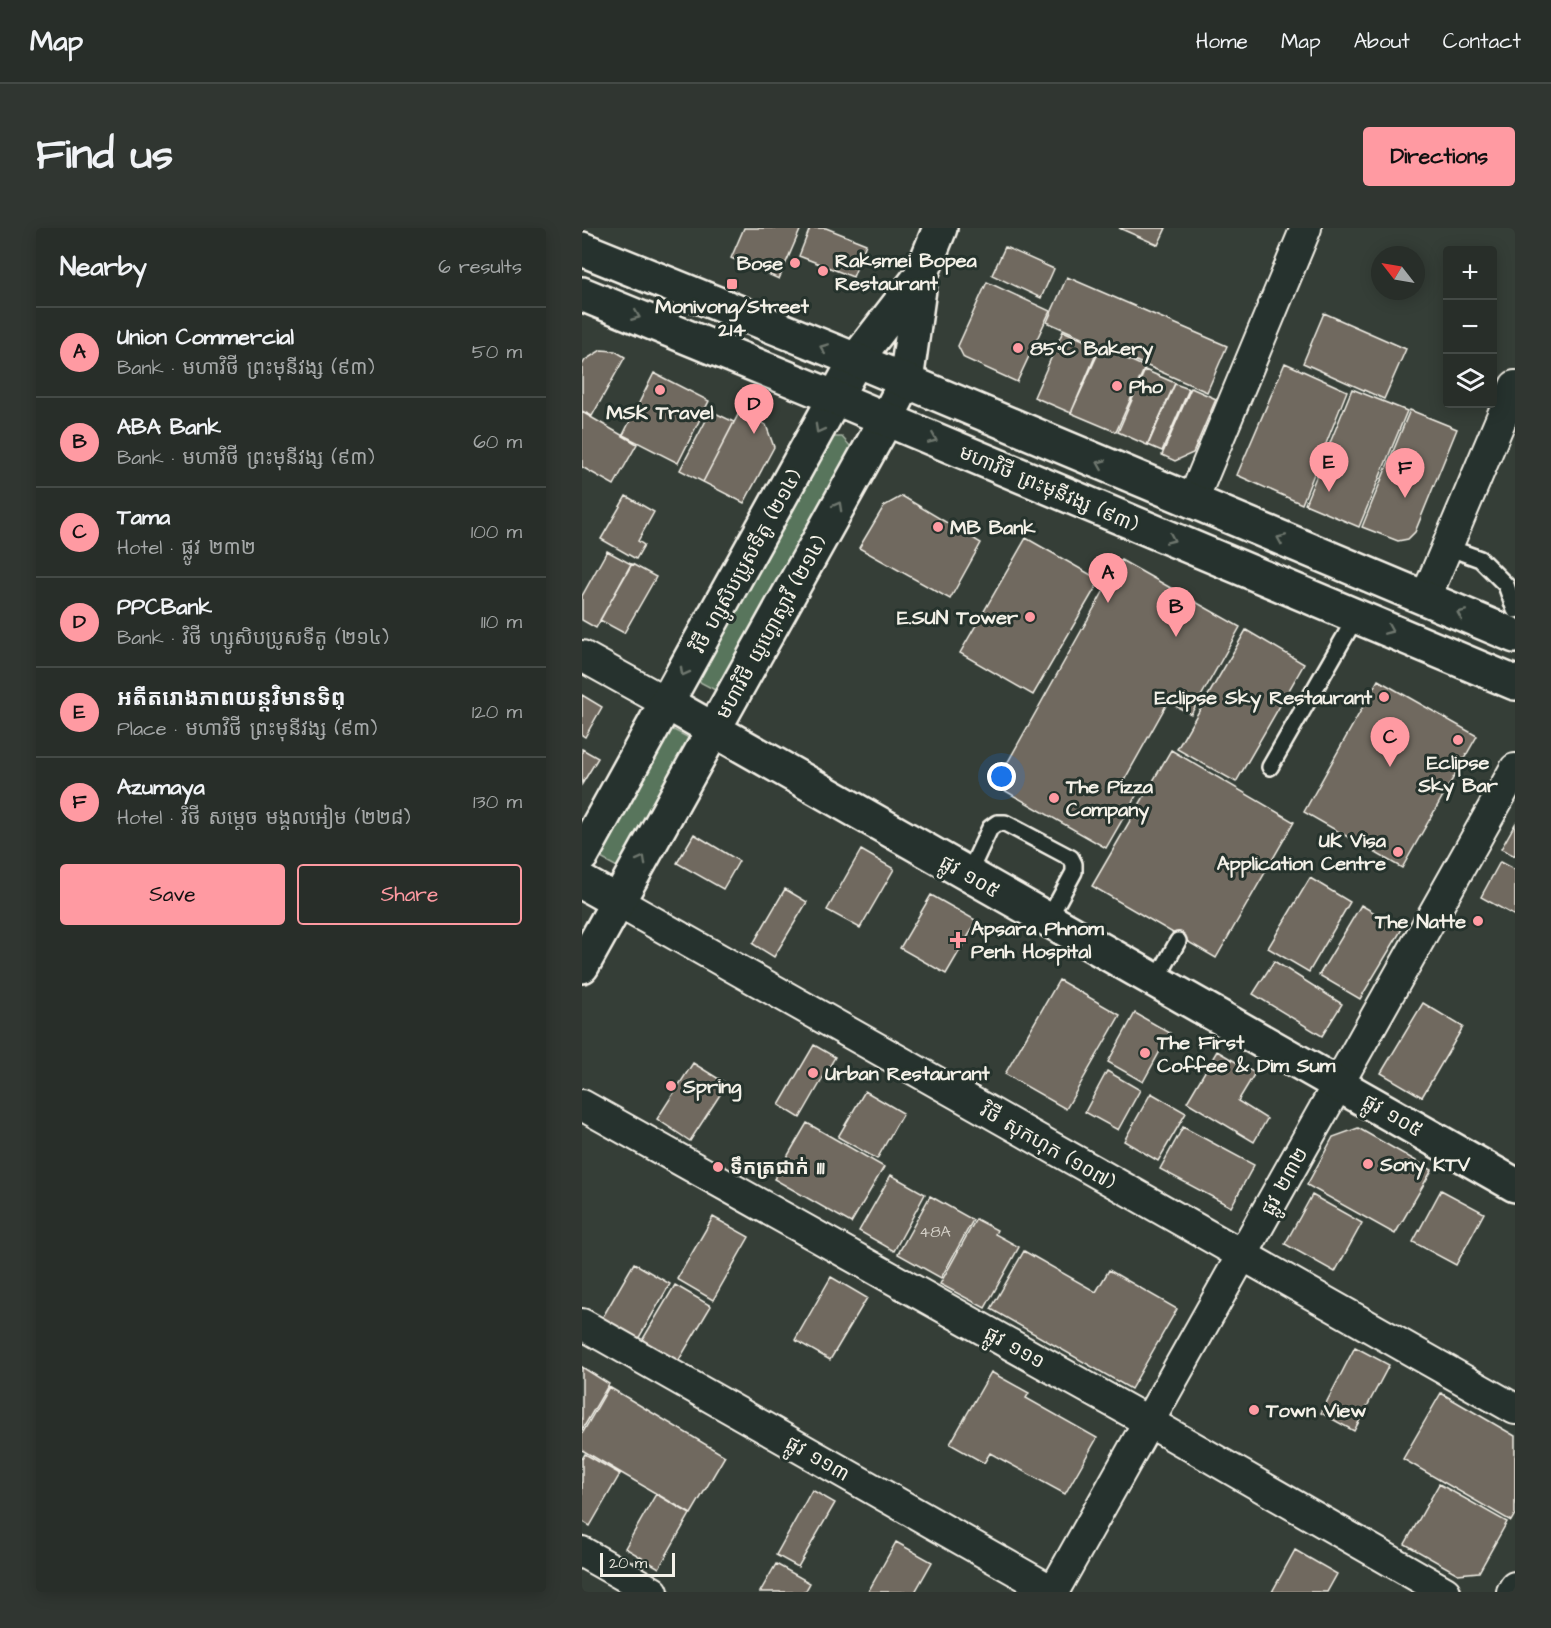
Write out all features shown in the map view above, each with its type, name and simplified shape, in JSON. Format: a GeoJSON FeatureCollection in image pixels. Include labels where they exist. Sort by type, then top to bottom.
{"type":"FeatureCollection","features":[{"type":"Feature","properties":{"kind":"main road"},"geometry":{"type":"LineString","coordinates":[[921,275],[940,228]]}},
{"type":"Feature","properties":{"kind":"main road"},"geometry":{"type":"LineString","coordinates":[[582,249],[856,360],[1515,636]]}},
{"type":"Feature","properties":{"kind":"main road","name":"វិថី ហ្សូសិបប្រូសទីតូ (២១៤)"},"geometry":{"type":"LineString","coordinates":[[582,855],[856,360],[921,275]]}},
{"type":"Feature","properties":{"kind":"main road","name":"មហាវិថី យូហ្គោស្លាវី (២១៤)"},"geometry":{"type":"LineString","coordinates":[[582,966],[906,381],[921,275]]}},
{"type":"Feature","properties":{"kind":"main road","name":"មហាវិថី ព្រះមុនីវង្ស (៩៣)"},"geometry":{"type":"LineString","coordinates":[[585,302],[836,398],[1515,683]]}},
{"type":"Feature","properties":{"kind":"main road","name":"ផ្លូវ ១០៥"},"geometry":{"type":"LineString","coordinates":[[667,703],[1515,1185]]}},
{"type":"Feature","properties":{"kind":"main road","name":"វិថី សុកហុក (១០៧)"},"geometry":{"type":"LineString","coordinates":[[582,882],[618,902]]}},
{"type":"Feature","properties":{"kind":"street"},"geometry":{"type":"LineString","coordinates":[[582,233],[584,228]]}},
{"type":"Feature","properties":{"kind":"street"},"geometry":{"type":"LineString","coordinates":[[1192,502],[1306,228]]}},
{"type":"Feature","properties":{"kind":"street"},"geometry":{"type":"LineString","coordinates":[[1425,599],[1515,386]]}},
{"type":"Feature","properties":{"kind":"street","name":"ផ្លូវ ១០៥"},"geometry":{"type":"LineString","coordinates":[[582,656],[667,703]]}},
{"type":"Feature","properties":{"kind":"street","name":"ផ្លូវ ២៣២"},"geometry":{"type":"LineString","coordinates":[[1054,1592],[1515,769]]}},
{"type":"Feature","properties":{"kind":"street","name":"វិថី សុកហុក (១០៧)"},"geometry":{"type":"LineString","coordinates":[[618,902],[1515,1409]]}},
{"type":"Feature","properties":{"kind":"street","name":"ផ្លូវ ១១១"},"geometry":{"type":"LineString","coordinates":[[582,1105],[1149,1422],[1445,1592]]}},
{"type":"Feature","properties":{"kind":"street","name":"ផ្លូវ ១១៣"},"geometry":{"type":"LineString","coordinates":[[582,1324],[1054,1592]]}},
{"type":"Feature","properties":{"kind":"street"},"geometry":{"type":"LineString","coordinates":[[582,1552],[653,1592]]}},
{"type":"Feature","properties":{"kind":"street"},"geometry":{"type":"LineString","coordinates":[[1512,1592],[1515,1587]]}},
{"type":"Feature","properties":{"kind":"lane"},"geometry":{"type":"LineString","coordinates":[[1447,547],[1480,559],[1506,585],[1515,610]]}},
{"type":"Feature","properties":{"kind":"lane"},"geometry":{"type":"LineString","coordinates":[[1270,767],[1356,616]]}},
{"type":"Feature","properties":{"kind":"lane"},"geometry":{"type":"LineString","coordinates":[[968,874],[990,828],[997,824],[1005,823],[1071,858],[1074,872],[1047,920]]}},
{"type":"Feature","properties":{"kind":"lane"},"geometry":{"type":"LineString","coordinates":[[1156,981],[1178,941]]}},
{"type":"Feature","properties":{"kind":"green space"},"geometry":{"type":"Polygon","coordinates":[[[830,437],[842,437],[852,448],[717,691],[694,679],[830,437]]]}},
{"type":"Feature","properties":{"kind":"green space"},"geometry":{"type":"Polygon","coordinates":[[[670,728],[691,739],[619,868],[597,856],[670,728]]]}},
{"type":"Feature","properties":{"kind":"building"},"geometry":{"type":"Polygon","coordinates":[[[744,228],[801,228],[779,279],[731,258],[744,228]]]}},
{"type":"Feature","properties":{"kind":"building"},"geometry":{"type":"Polygon","coordinates":[[[810,228],[826,228],[866,244],[853,277],[799,256],[810,228]]]}},
{"type":"Feature","properties":{"kind":"building"},"geometry":{"type":"Polygon","coordinates":[[[1119,228],[1166,228],[1158,245],[1119,228]]]}},
{"type":"Feature","properties":{"kind":"building"},"geometry":{"type":"Polygon","coordinates":[[[1005,247],[1054,269],[1041,298],[992,275],[1005,247]]]}},
{"type":"Feature","properties":{"kind":"building"},"geometry":{"type":"Polygon","coordinates":[[[1067,277],[1227,346],[1207,392],[1047,322],[1067,277]]]}},
{"type":"Feature","properties":{"kind":"building"},"geometry":{"type":"Polygon","coordinates":[[[987,282],[1050,311],[1017,382],[964,358],[958,346],[987,282]]]}},
{"type":"Feature","properties":{"kind":"building"},"geometry":{"type":"Polygon","coordinates":[[[1324,313],[1406,349],[1384,399],[1303,363],[1324,313]]]}},
{"type":"Feature","properties":{"kind":"building"},"geometry":{"type":"Polygon","coordinates":[[[1063,331],[1099,347],[1071,413],[1034,397],[1063,331]]]}},
{"type":"Feature","properties":{"kind":"building"},"geometry":{"type":"Polygon","coordinates":[[[1101,347],[1145,367],[1116,432],[1071,413],[1101,347]]]}},
{"type":"Feature","properties":{"kind":"building"},"geometry":{"type":"Polygon","coordinates":[[[601,350],[615,351],[625,357],[592,416],[582,411],[582,366],[585,360],[601,350]]]}},
{"type":"Feature","properties":{"kind":"building"},"geometry":{"type":"Polygon","coordinates":[[[1285,363],[1347,391],[1302,504],[1237,475],[1285,363]]]}},
{"type":"Feature","properties":{"kind":"building"},"geometry":{"type":"Polygon","coordinates":[[[1145,370],[1175,383],[1147,445],[1118,432],[1145,370]]]}},
{"type":"Feature","properties":{"kind":"building"},"geometry":{"type":"Polygon","coordinates":[[[654,373],[709,401],[678,463],[623,435],[654,373]]]}},
{"type":"Feature","properties":{"kind":"building"},"geometry":{"type":"Polygon","coordinates":[[[1175,384],[1189,389],[1162,451],[1148,445],[1175,384]]]}},
{"type":"Feature","properties":{"kind":"building"},"geometry":{"type":"Polygon","coordinates":[[[1191,388],[1216,399],[1193,453],[1175,461],[1162,455],[1191,388]]]}},
{"type":"Feature","properties":{"kind":"building"},"geometry":{"type":"Polygon","coordinates":[[[1352,389],[1407,411],[1359,527],[1305,504],[1352,389]]]}},
{"type":"Feature","properties":{"kind":"building"},"geometry":{"type":"Polygon","coordinates":[[[1410,410],[1457,429],[1415,532],[1408,539],[1398,541],[1362,527],[1410,410]]]}},
{"type":"Feature","properties":{"kind":"building"},"geometry":{"type":"Polygon","coordinates":[[[711,411],[734,422],[703,482],[680,470],[711,411]]]}},
{"type":"Feature","properties":{"kind":"building"},"geometry":{"type":"Polygon","coordinates":[[[740,411],[766,425],[774,447],[744,503],[703,482],[740,411]]]}},
{"type":"Feature","properties":{"kind":"building"},"geometry":{"type":"Polygon","coordinates":[[[582,412],[637,444],[614,485],[582,467],[582,412]]]}},
{"type":"Feature","properties":{"kind":"building"},"geometry":{"type":"Polygon","coordinates":[[[626,496],[654,512],[638,541],[644,545],[636,559],[601,539],[626,496]]]}},
{"type":"Feature","properties":{"kind":"building"},"geometry":{"type":"Polygon","coordinates":[[[902,496],[981,543],[950,599],[859,548],[884,506],[902,496]]]}},
{"type":"Feature","properties":{"kind":"building","name":"E.SUN Tower"},"geometry":{"type":"Polygon","coordinates":[[[1026,538],[1100,580],[1033,695],[960,653],[1026,538]]]}},
{"type":"Feature","properties":{"kind":"building"},"geometry":{"type":"Polygon","coordinates":[[[607,551],[631,564],[596,628],[582,620],[582,596],[607,551]]]}},
{"type":"Feature","properties":{"kind":"building"},"geometry":{"type":"Polygon","coordinates":[[[1121,560],[1240,627],[1191,714],[1168,702],[1121,786],[1137,794],[1106,848],[995,785],[1121,560]]]}},
{"type":"Feature","properties":{"kind":"building"},"geometry":{"type":"Polygon","coordinates":[[[632,564],[656,577],[624,633],[600,620],[632,564]]]}},
{"type":"Feature","properties":{"kind":"building"},"geometry":{"type":"Polygon","coordinates":[[[1246,630],[1304,664],[1236,782],[1177,749],[1246,630]]]}},
{"type":"Feature","properties":{"kind":"building"},"geometry":{"type":"Polygon","coordinates":[[[1378,680],[1477,736],[1402,868],[1304,812],[1378,680]]]}},
{"type":"Feature","properties":{"kind":"building"},"geometry":{"type":"Polygon","coordinates":[[[582,695],[602,707],[585,737],[582,735],[582,695]]]}},
{"type":"Feature","properties":{"kind":"building"},"geometry":{"type":"Polygon","coordinates":[[[582,749],[598,758],[582,784],[582,749]]]}},
{"type":"Feature","properties":{"kind":"building"},"geometry":{"type":"Polygon","coordinates":[[[1171,750],[1294,822],[1216,958],[1092,886],[1171,750]]]}},
{"type":"Feature","properties":{"kind":"building"},"geometry":{"type":"Polygon","coordinates":[[[1515,824],[1515,856],[1501,849],[1515,824]]]}},
{"type":"Feature","properties":{"kind":"building"},"geometry":{"type":"Polygon","coordinates":[[[694,834],[739,861],[723,889],[677,863],[694,834]]]}},
{"type":"Feature","properties":{"kind":"building"},"geometry":{"type":"Polygon","coordinates":[[[861,850],[894,869],[860,928],[827,910],[861,850]]]}},
{"type":"Feature","properties":{"kind":"building"},"geometry":{"type":"Polygon","coordinates":[[[1500,862],[1515,870],[1515,916],[1481,897],[1500,862]]]}},
{"type":"Feature","properties":{"kind":"building"},"geometry":{"type":"Polygon","coordinates":[[[1310,878],[1350,902],[1309,972],[1268,948],[1310,878]]]}},
{"type":"Feature","properties":{"kind":"building"},"geometry":{"type":"Polygon","coordinates":[[[785,889],[807,902],[774,957],[753,944],[785,889]]]}},
{"type":"Feature","properties":{"kind":"building"},"geometry":{"type":"Polygon","coordinates":[[[931,895],[977,921],[946,974],[900,948],[931,895]]]}},
{"type":"Feature","properties":{"kind":"building"},"geometry":{"type":"Polygon","coordinates":[[[1361,905],[1402,929],[1360,999],[1319,975],[1361,905]]]}},
{"type":"Feature","properties":{"kind":"building"},"geometry":{"type":"Polygon","coordinates":[[[1274,961],[1342,1004],[1322,1036],[1253,994],[1274,961]]]}},
{"type":"Feature","properties":{"kind":"building"},"geometry":{"type":"Polygon","coordinates":[[[1059,980],[1120,1015],[1066,1109],[1005,1074],[1059,980]]]}},
{"type":"Feature","properties":{"kind":"building"},"geometry":{"type":"Polygon","coordinates":[[[1423,1003],[1463,1027],[1422,1097],[1381,1073],[1423,1003]]]}},
{"type":"Feature","properties":{"kind":"building"},"geometry":{"type":"Polygon","coordinates":[[[1135,1013],[1170,1033],[1143,1082],[1108,1062],[1135,1013]]]}},
{"type":"Feature","properties":{"kind":"building"},"geometry":{"type":"Polygon","coordinates":[[[814,1045],[835,1057],[800,1118],[779,1105],[814,1045]]]}},
{"type":"Feature","properties":{"kind":"building"},"geometry":{"type":"Polygon","coordinates":[[[1217,1051],[1255,1073],[1238,1101],[1267,1119],[1254,1142],[1187,1102],[1217,1051]]]}},
{"type":"Feature","properties":{"kind":"building"},"geometry":{"type":"Polygon","coordinates":[[[693,1063],[727,1084],[690,1141],[657,1119],[693,1063]]]}},
{"type":"Feature","properties":{"kind":"building"},"geometry":{"type":"Polygon","coordinates":[[[1107,1071],[1140,1090],[1118,1130],[1085,1112],[1107,1071]]]}},
{"type":"Feature","properties":{"kind":"building"},"geometry":{"type":"Polygon","coordinates":[[[865,1091],[903,1113],[877,1159],[838,1137],[865,1091]]]}},
{"type":"Feature","properties":{"kind":"building"},"geometry":{"type":"Polygon","coordinates":[[[1151,1093],[1186,1113],[1158,1161],[1124,1141],[1151,1093]]]}},
{"type":"Feature","properties":{"kind":"building"},"geometry":{"type":"Polygon","coordinates":[[[807,1123],[884,1167],[851,1223],[774,1179],[807,1123]]]}},
{"type":"Feature","properties":{"kind":"building"},"geometry":{"type":"Polygon","coordinates":[[[1183,1127],[1254,1165],[1231,1207],[1160,1169],[1183,1127]]]}},
{"type":"Feature","properties":{"kind":"building"},"geometry":{"type":"Polygon","coordinates":[[[1358,1128],[1432,1170],[1395,1234],[1307,1185],[1333,1137],[1358,1128]]]}},
{"type":"Feature","properties":{"kind":"building"},"geometry":{"type":"Polygon","coordinates":[[[891,1175],[925,1194],[894,1251],[859,1231],[891,1175]]]}},
{"type":"Feature","properties":{"kind":"building"},"geometry":{"type":"Polygon","coordinates":[[[1441,1190],[1484,1213],[1456,1265],[1413,1242],[1441,1190]]]}},
{"type":"Feature","properties":{"kind":"building"},"geometry":{"type":"Polygon","coordinates":[[[1312,1195],[1362,1223],[1335,1272],[1285,1244],[1312,1195]]]}},
{"type":"Feature","properties":{"kind":"building"},"geometry":{"type":"Polygon","coordinates":[[[930,1196],[973,1220],[941,1278],[898,1254],[930,1196]]]}},
{"type":"Feature","properties":{"kind":"building"},"geometry":{"type":"Polygon","coordinates":[[[713,1217],[749,1237],[713,1300],[677,1279],[713,1217]]]}},
{"type":"Feature","properties":{"kind":"building"},"geometry":{"type":"Polygon","coordinates":[[[976,1219],[997,1230],[995,1234],[1019,1247],[985,1308],[940,1284],[976,1219]]]}},
{"type":"Feature","properties":{"kind":"building"},"geometry":{"type":"Polygon","coordinates":[[[1024,1251],[1096,1292],[1109,1270],[1177,1309],[1131,1389],[991,1309],[1024,1251]]]}},
{"type":"Feature","properties":{"kind":"building"},"geometry":{"type":"Polygon","coordinates":[[[634,1263],[670,1284],[637,1341],[601,1320],[634,1263]]]}},
{"type":"Feature","properties":{"kind":"building"},"geometry":{"type":"Polygon","coordinates":[[[831,1277],[867,1298],[830,1360],[795,1340],[831,1277]]]}},
{"type":"Feature","properties":{"kind":"building"},"geometry":{"type":"Polygon","coordinates":[[[675,1285],[711,1306],[676,1365],[640,1344],[675,1285]]]}},
{"type":"Feature","properties":{"kind":"building"},"geometry":{"type":"Polygon","coordinates":[[[1355,1347],[1389,1365],[1354,1431],[1321,1413],[1355,1347]]]}},
{"type":"Feature","properties":{"kind":"building"},"geometry":{"type":"Polygon","coordinates":[[[582,1367],[609,1384],[582,1430],[582,1367]]]}},
{"type":"Feature","properties":{"kind":"building"},"geometry":{"type":"Polygon","coordinates":[[[991,1372],[1029,1393],[1026,1398],[1097,1438],[1065,1494],[990,1453],[984,1463],[950,1444],[991,1372]]]}},
{"type":"Feature","properties":{"kind":"building"},"geometry":{"type":"Polygon","coordinates":[[[609,1387],[725,1456],[691,1514],[582,1450],[582,1434],[609,1387]]]}},
{"type":"Feature","properties":{"kind":"building"},"geometry":{"type":"Polygon","coordinates":[[[1441,1393],[1515,1436],[1515,1514],[1511,1521],[1403,1459],[1441,1393]]]}},
{"type":"Feature","properties":{"kind":"building"},"geometry":{"type":"Polygon","coordinates":[[[585,1454],[620,1474],[590,1526],[582,1521],[582,1459],[585,1454]]]}},
{"type":"Feature","properties":{"kind":"building"},"geometry":{"type":"Polygon","coordinates":[[[1439,1484],[1507,1522],[1479,1572],[1458,1574],[1405,1544],[1439,1484]]]}},
{"type":"Feature","properties":{"kind":"building"},"geometry":{"type":"Polygon","coordinates":[[[812,1490],[835,1503],[798,1567],[776,1555],[812,1490]]]}},
{"type":"Feature","properties":{"kind":"building"},"geometry":{"type":"Polygon","coordinates":[[[656,1494],[690,1514],[659,1568],[625,1548],[656,1494]]]}},
{"type":"Feature","properties":{"kind":"building"},"geometry":{"type":"Polygon","coordinates":[[[896,1542],[932,1562],[915,1592],[868,1592],[896,1542]]]}},
{"type":"Feature","properties":{"kind":"building"},"geometry":{"type":"Polygon","coordinates":[[[1295,1550],[1337,1574],[1327,1592],[1272,1592],[1295,1550]]]}},
{"type":"Feature","properties":{"kind":"building"},"geometry":{"type":"Polygon","coordinates":[[[776,1564],[810,1583],[805,1592],[760,1592],[776,1564]]]}},
{"type":"Feature","properties":{"kind":"place","name":"Bose"},"geometry":{"type":"Point","coordinates":[795,263]}},
{"type":"Feature","properties":{"kind":"place","name":"Raksmei Bopea Restaurant"},"geometry":{"type":"Point","coordinates":[823,271]}},
{"type":"Feature","properties":{"kind":"place","name":"Monivong/Street 214"},"geometry":{"type":"Point","coordinates":[732,284]}},
{"type":"Feature","properties":{"kind":"place","name":"85°C Bakery"},"geometry":{"type":"Point","coordinates":[1018,348]}},
{"type":"Feature","properties":{"kind":"place","name":"Pho"},"geometry":{"type":"Point","coordinates":[1117,386]}},
{"type":"Feature","properties":{"kind":"place","name":"MSK Travel"},"geometry":{"type":"Point","coordinates":[660,390]}},
{"type":"Feature","properties":{"kind":"place","name":"PPCBank"},"geometry":{"type":"Point","coordinates":[754,434]}},
{"type":"Feature","properties":{"kind":"place","name":"អតីតរោងភាពយន្តវិមានទិព្"},"geometry":{"type":"Point","coordinates":[1329,492]}},
{"type":"Feature","properties":{"kind":"place","name":"Azumaya"},"geometry":{"type":"Point","coordinates":[1405,498]}},
{"type":"Feature","properties":{"kind":"place","name":"MB Bank"},"geometry":{"type":"Point","coordinates":[938,527]}},
{"type":"Feature","properties":{"kind":"place","name":"Union Commercial"},"geometry":{"type":"Point","coordinates":[1108,603]}},
{"type":"Feature","properties":{"kind":"place","name":"E.SUN Tower"},"geometry":{"type":"Point","coordinates":[1030,617]}},
{"type":"Feature","properties":{"kind":"place","name":"ABA Bank"},"geometry":{"type":"Point","coordinates":[1176,637]}},
{"type":"Feature","properties":{"kind":"place","name":"Eclipse Sky Restaurant"},"geometry":{"type":"Point","coordinates":[1384,697]}},
{"type":"Feature","properties":{"kind":"place","name":"Eclipse Sky Bar"},"geometry":{"type":"Point","coordinates":[1458,740]}},
{"type":"Feature","properties":{"kind":"place","name":"Tama"},"geometry":{"type":"Point","coordinates":[1390,767]}},
{"type":"Feature","properties":{"kind":"place","name":"The Pizza Company"},"geometry":{"type":"Point","coordinates":[1054,798]}},
{"type":"Feature","properties":{"kind":"place","name":"UK Visa Application Centre"},"geometry":{"type":"Point","coordinates":[1398,852]}},
{"type":"Feature","properties":{"kind":"place","name":"The Natte"},"geometry":{"type":"Point","coordinates":[1478,921]}},
{"type":"Feature","properties":{"kind":"place","name":"Apsara Phnom Penh Hospital"},"geometry":{"type":"Point","coordinates":[958,940]}},
{"type":"Feature","properties":{"kind":"place","name":"The First Coffee & Dim Sum"},"geometry":{"type":"Point","coordinates":[1145,1053]}},
{"type":"Feature","properties":{"kind":"place","name":"Urban Restaurant"},"geometry":{"type":"Point","coordinates":[813,1073]}},
{"type":"Feature","properties":{"kind":"place","name":"Spring"},"geometry":{"type":"Point","coordinates":[671,1086]}},
{"type":"Feature","properties":{"kind":"place","name":"Sony KTV"},"geometry":{"type":"Point","coordinates":[1368,1164]}},
{"type":"Feature","properties":{"kind":"place","name":"ទឹកត្រជាក់ 111"},"geometry":{"type":"Point","coordinates":[718,1167]}},
{"type":"Feature","properties":{"kind":"place","name":"Town View"},"geometry":{"type":"Point","coordinates":[1254,1410]}}]}
